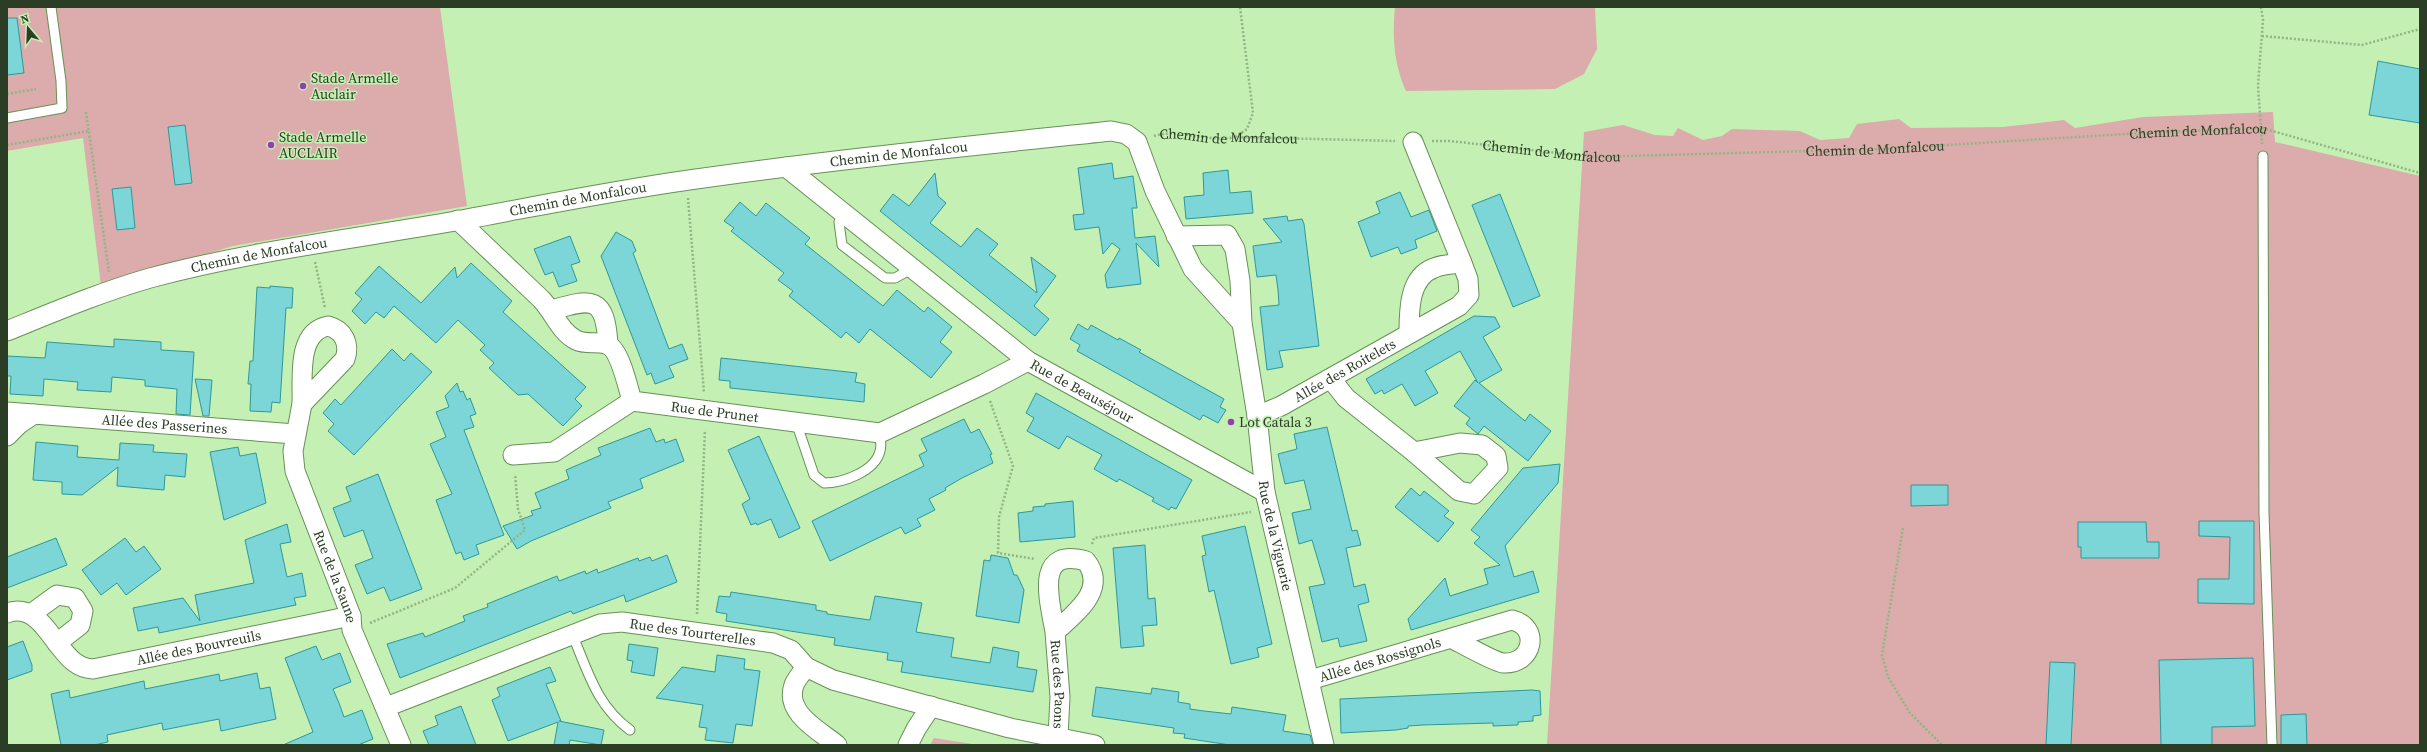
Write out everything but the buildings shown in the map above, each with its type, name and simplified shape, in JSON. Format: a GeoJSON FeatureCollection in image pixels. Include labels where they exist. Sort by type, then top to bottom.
{"type":"FeatureCollection","features":[{"type":"Feature","properties":{"kind":"street","name":"Chemin de Monfalcou"},"geometry":{"type":"LineString","coordinates":[[7,331],[74,303],[113,290],[226,260],[686,180],[786,167],[1110,131],[1126,134],[1136,142]]}},
{"type":"Feature","properties":{"kind":"street"},"geometry":{"type":"LineString","coordinates":[[1136,142],[1176,236],[1193,269],[1242,323]]}},
{"type":"Feature","properties":{"kind":"street","name":"Allée des Roitelets"},"geometry":{"type":"LineString","coordinates":[[1257,416],[1282,406],[1459,306],[1469,295],[1468,279],[1413,142]]}},
{"type":"Feature","properties":{"kind":"street","name":"Rue de Beauséjour"},"geometry":{"type":"LineString","coordinates":[[786,167],[1028,361],[1267,501]]}},
{"type":"Feature","properties":{"kind":"street"},"geometry":{"type":"LineString","coordinates":[[458,220],[552,310],[559,324],[576,340],[586,343],[608,344],[615,350],[632,401],[554,452],[513,455]]}},
{"type":"Feature","properties":{"kind":"street","name":"Rue de la Viguerie"},"geometry":{"type":"LineString","coordinates":[[1176,236],[1227,235],[1235,249],[1240,281],[1242,323],[1257,416],[1267,501],[1324,745]]}},
{"type":"Feature","properties":{"kind":"street","name":"Allée des Roitelets"},"geometry":{"type":"LineString","coordinates":[[1409,333],[1409,310],[1418,279],[1434,268],[1462,263]]}},
{"type":"Feature","properties":{"kind":"street"},"geometry":{"type":"LineString","coordinates":[[552,310],[576,303],[592,303],[598,307],[604,319],[608,344]]}},
{"type":"Feature","properties":{"kind":"street"},"geometry":{"type":"LineString","coordinates":[[302,404],[345,359],[348,350],[346,340],[334,328],[328,326]]}},
{"type":"Feature","properties":{"kind":"street","name":"Rue de la Saune"},"geometry":{"type":"LineString","coordinates":[[328,326],[319,328],[308,338],[304,351],[302,404],[295,434],[293,451],[295,471],[372,679],[386,706],[401,745]]}},
{"type":"Feature","properties":{"kind":"street"},"geometry":{"type":"LineString","coordinates":[[880,433],[984,384],[1028,361]]}},
{"type":"Feature","properties":{"kind":"street"},"geometry":{"type":"LineString","coordinates":[[1331,379],[1346,398],[1414,452]]}},
{"type":"Feature","properties":{"kind":"street","name":"Rue de Prunet"},"geometry":{"type":"LineString","coordinates":[[632,401],[880,433]]}},
{"type":"Feature","properties":{"kind":"street","name":"Allée des Passerines"},"geometry":{"type":"LineString","coordinates":[[7,412],[295,434]]}},
{"type":"Feature","properties":{"kind":"street"},"geometry":{"type":"LineString","coordinates":[[7,436],[19,424],[34,414]]}},
{"type":"Feature","properties":{"kind":"street"},"geometry":{"type":"LineString","coordinates":[[1055,563],[1065,558],[1086,561]]}},
{"type":"Feature","properties":{"kind":"street","name":"Rue des Paons"},"geometry":{"type":"LineString","coordinates":[[1055,632],[1092,594],[1094,580],[1092,569],[1086,561]]}},
{"type":"Feature","properties":{"kind":"street","name":"Rue des Paons"},"geometry":{"type":"LineString","coordinates":[[1055,563],[1049,572],[1048,585],[1055,632],[1060,697],[1058,737]]}},
{"type":"Feature","properties":{"kind":"street"},"geometry":{"type":"LineString","coordinates":[[7,613],[21,611],[31,614],[57,595],[75,598],[83,611],[80,625],[57,643]]}},
{"type":"Feature","properties":{"kind":"street","name":"Allée des Bouvreuils"},"geometry":{"type":"LineString","coordinates":[[31,614],[41,622],[76,665],[84,669],[93,669],[351,623]]}},
{"type":"Feature","properties":{"kind":"street","name":"Rue des Tourterelles"},"geometry":{"type":"LineString","coordinates":[[386,706],[600,624],[622,622],[773,643],[791,650],[806,667],[833,680],[1010,728],[1095,745]]}},
{"type":"Feature","properties":{"kind":"street","name":"Allée des Rossignols"},"geometry":{"type":"LineString","coordinates":[[1310,680],[1451,638]]}},
{"type":"Feature","properties":{"kind":"street"},"geometry":{"type":"LineString","coordinates":[[806,667],[794,686],[795,705],[799,715],[837,745]]}},
{"type":"Feature","properties":{"kind":"street"},"geometry":{"type":"LineString","coordinates":[[908,745],[916,729],[931,706]]}},
{"type":"Feature","properties":{"kind":"lane"},"geometry":{"type":"LineString","coordinates":[[7,118],[62,108],[61,81],[51,7]]}},
{"type":"Feature","properties":{"kind":"lane"},"geometry":{"type":"LineString","coordinates":[[2262,156],[2264,513],[2272,745]]}},
{"type":"Feature","properties":{"kind":"lane"},"geometry":{"type":"LineString","coordinates":[[843,212],[839,222],[842,245],[885,278],[895,278],[913,268]]}},
{"type":"Feature","properties":{"kind":"lane"},"geometry":{"type":"LineString","coordinates":[[796,422],[814,475],[824,483],[836,483],[872,465],[881,451],[880,433]]}},
{"type":"Feature","properties":{"kind":"lane"},"geometry":{"type":"LineString","coordinates":[[572,634],[601,702],[614,719],[630,730]]}},
{"type":"Feature","properties":{"kind":"path"},"geometry":{"type":"LineString","coordinates":[[1235,137],[1247,129],[1252,113],[1240,7]]}},
{"type":"Feature","properties":{"kind":"path"},"geometry":{"type":"LineString","coordinates":[[2261,7],[2262,36],[2258,86],[2262,128]]}},
{"type":"Feature","properties":{"kind":"path"},"geometry":{"type":"LineString","coordinates":[[2262,36],[2362,45],[2420,29]]}},
{"type":"Feature","properties":{"kind":"path"},"geometry":{"type":"LineString","coordinates":[[7,94],[36,89]]}},
{"type":"Feature","properties":{"kind":"path"},"geometry":{"type":"LineString","coordinates":[[86,112],[113,290]]}},
{"type":"Feature","properties":{"kind":"path","name":"Chemin de Monfalcou"},"geometry":{"type":"LineString","coordinates":[[1136,142],[1158,135],[1176,134],[1224,140],[1235,137],[1413,142],[1450,141],[1592,157],[1882,149],[2158,132],[2262,128],[2420,173]]}},
{"type":"Feature","properties":{"kind":"path"},"geometry":{"type":"LineString","coordinates":[[7,145],[89,131]]}},
{"type":"Feature","properties":{"kind":"path"},"geometry":{"type":"LineString","coordinates":[[312,244],[328,326]]}},
{"type":"Feature","properties":{"kind":"path"},"geometry":{"type":"LineString","coordinates":[[984,384],[1013,466],[999,517],[998,553],[1055,563]]}},
{"type":"Feature","properties":{"kind":"path"},"geometry":{"type":"LineString","coordinates":[[351,623],[455,588],[525,530],[518,509],[513,455]]}},
{"type":"Feature","properties":{"kind":"path"},"geometry":{"type":"LineString","coordinates":[[1086,561],[1094,538],[1267,501]]}},
{"type":"Feature","properties":{"kind":"path"},"geometry":{"type":"LineString","coordinates":[[1903,528],[1882,655],[1888,677],[1910,712],[1942,745]]}},
{"type":"Feature","properties":{"kind":"shaded area","name":"Stade Armelle AUCLAIR"},"geometry":{"type":"Polygon","coordinates":[[[7,7],[440,7],[467,206],[233,246],[101,286],[83,138],[7,151],[7,7]]]}},
{"type":"Feature","properties":{"kind":"shaded area"},"geometry":{"type":"Polygon","coordinates":[[[1395,7],[1595,7],[1597,49],[1584,74],[1555,89],[1406,91],[1396,61],[1394,39],[1395,7]]]}},
{"type":"Feature","properties":{"kind":"shaded area"},"geometry":{"type":"Polygon","coordinates":[[[2273,112],[2275,142],[2420,176],[2420,745],[1547,745],[1584,132],[1623,125],[1655,135],[1673,136],[1678,128],[1703,140],[1722,136],[1732,129],[1800,131],[1820,140],[1849,138],[1857,124],[1899,119],[1911,128],[2003,127],[2064,120],[2075,128],[2143,117],[2273,112]]]}},
{"type":"Feature","properties":{"kind":"shaded area"},"geometry":{"type":"Polygon","coordinates":[[[934,738],[979,745],[930,745],[934,738]]]}},
{"type":"Feature","properties":{"kind":"place","name":"Stade Armelle Auclair"},"geometry":{"type":"Point","coordinates":[303,86]}},
{"type":"Feature","properties":{"kind":"place","name":"Stade Armelle AUCLAIR"},"geometry":{"type":"Point","coordinates":[271,145]}},
{"type":"Feature","properties":{"kind":"place","name":"Lot Catala 3"},"geometry":{"type":"Point","coordinates":[1231,422]}}]}
